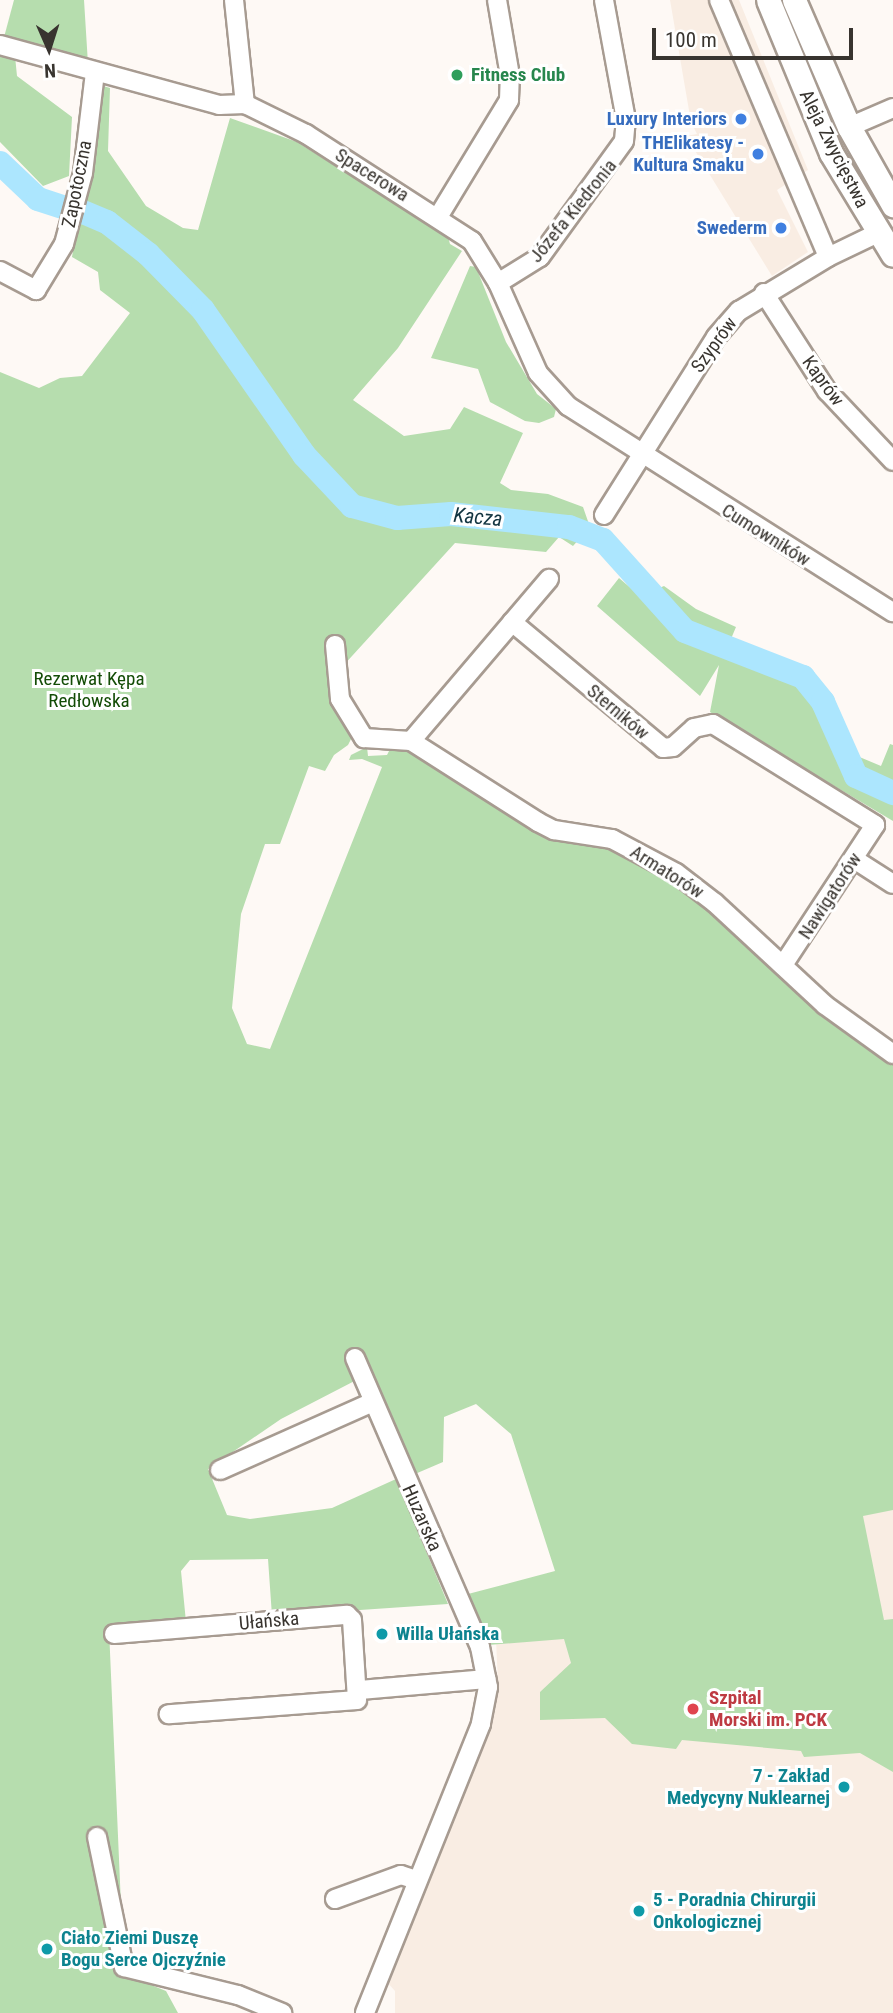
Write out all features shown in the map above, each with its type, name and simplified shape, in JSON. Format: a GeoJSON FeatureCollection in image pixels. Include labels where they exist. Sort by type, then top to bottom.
{"type":"FeatureCollection","features":[{"type":"Feature","properties":{"kind":"main road","name":"Aleja Zwycięstwa"},"geometry":{"type":"LineString","coordinates":[[768,0],[831,153],[893,255]]}},
{"type":"Feature","properties":{"kind":"main road","name":"Aleja Zwycięstwa"},"geometry":{"type":"LineString","coordinates":[[794,0],[849,127],[893,205]]}},
{"type":"Feature","properties":{"kind":"street"},"geometry":{"type":"LineString","coordinates":[[234,0],[245,104]]}},
{"type":"Feature","properties":{"kind":"street"},"geometry":{"type":"LineString","coordinates":[[438,217],[509,100],[510,76],[497,0]]}},
{"type":"Feature","properties":{"kind":"street","name":"Józefa Kiedronia"},"geometry":{"type":"LineString","coordinates":[[498,283],[540,257],[624,141],[626,120],[604,0]]}},
{"type":"Feature","properties":{"kind":"street"},"geometry":{"type":"LineString","coordinates":[[719,0],[828,257]]}},
{"type":"Feature","properties":{"kind":"street","name":"Spacerowa"},"geometry":{"type":"LineString","coordinates":[[0,46],[219,105],[245,104],[306,134],[438,217],[472,241],[498,283],[538,373],[552,393],[640,455]]}},
{"type":"Feature","properties":{"kind":"street","name":"Zapotoczna"},"geometry":{"type":"LineString","coordinates":[[0,271],[36,290],[64,244],[83,173],[95,72]]}},
{"type":"Feature","properties":{"kind":"street"},"geometry":{"type":"LineString","coordinates":[[849,127],[893,108]]}},
{"type":"Feature","properties":{"kind":"street","name":"Szyprów"},"geometry":{"type":"LineString","coordinates":[[604,515],[716,337],[739,311],[764,293],[828,257],[878,233]]}},
{"type":"Feature","properties":{"kind":"street","name":"Kaprów"},"geometry":{"type":"LineString","coordinates":[[764,293],[827,391],[893,461]]}},
{"type":"Feature","properties":{"kind":"street","name":"Cumowników"},"geometry":{"type":"LineString","coordinates":[[640,455],[893,612]]}},
{"type":"Feature","properties":{"kind":"street"},"geometry":{"type":"LineString","coordinates":[[335,645],[340,699],[364,738],[411,741],[549,579]]}},
{"type":"Feature","properties":{"kind":"street","name":"Sterników"},"geometry":{"type":"LineString","coordinates":[[512,622],[663,748],[673,747],[694,728],[713,724],[875,825]]}},
{"type":"Feature","properties":{"kind":"street","name":"Armatorów"},"geometry":{"type":"LineString","coordinates":[[411,741],[554,830],[612,839],[676,873],[825,1005],[893,1054]]}},
{"type":"Feature","properties":{"kind":"street","name":"Nawigatorów"},"geometry":{"type":"LineString","coordinates":[[783,965],[875,825]]}},
{"type":"Feature","properties":{"kind":"street"},"geometry":{"type":"LineString","coordinates":[[854,859],[893,884]]}},
{"type":"Feature","properties":{"kind":"street","name":"Huzarska"},"geometry":{"type":"LineString","coordinates":[[355,1358],[480,1647],[487,1679],[481,1724],[416,1880],[365,2013]]}},
{"type":"Feature","properties":{"kind":"street"},"geometry":{"type":"LineString","coordinates":[[220,1471],[373,1402]]}},
{"type":"Feature","properties":{"kind":"street","name":"Ułańska"},"geometry":{"type":"LineString","coordinates":[[114,1634],[347,1615],[352,1620],[360,1690]]}},
{"type":"Feature","properties":{"kind":"street"},"geometry":{"type":"LineString","coordinates":[[169,1714],[357,1700],[360,1690],[487,1679]]}},
{"type":"Feature","properties":{"kind":"street"},"geometry":{"type":"LineString","coordinates":[[97,1837],[124,1967],[238,1995],[282,2013]]}},
{"type":"Feature","properties":{"kind":"street"},"geometry":{"type":"LineString","coordinates":[[335,1899],[401,1875],[416,1880]]}},
{"type":"Feature","properties":{"kind":"shaded area"},"geometry":{"type":"Polygon","coordinates":[[[670,0],[739,0],[808,170],[777,190],[808,252],[772,276],[686,136],[697,134],[691,122],[670,0]]]}},
{"type":"Feature","properties":{"kind":"shaded area","name":"Szpital Morski im. PCK"},"geometry":{"type":"Polygon","coordinates":[[[893,1401],[893,2013],[395,2013],[395,1991],[386,1981],[487,1733],[498,1685],[496,1639],[893,1401]]]}},
{"type":"Feature","properties":{"kind":"green space"},"geometry":{"type":"Polygon","coordinates":[[[14,0],[84,0],[88,64],[3,41],[14,0]]]}},
{"type":"Feature","properties":{"kind":"green space"},"geometry":{"type":"Polygon","coordinates":[[[0,54],[15,56],[17,76],[72,117],[69,176],[43,186],[0,142],[0,54]]]}},
{"type":"Feature","properties":{"kind":"green space","name":"Rezerwat Kępa Redłowska"},"geometry":{"type":"Polygon","coordinates":[[[100,85],[110,88],[108,151],[146,206],[183,228],[198,230],[230,118],[297,142],[448,237],[450,244],[462,251],[398,348],[353,400],[404,436],[450,429],[464,407],[523,433],[500,483],[511,490],[548,494],[583,507],[590,527],[573,546],[559,537],[546,552],[455,543],[342,667],[354,733],[348,745],[334,755],[325,771],[309,766],[280,844],[265,844],[241,914],[232,1008],[247,1044],[270,1049],[382,767],[362,759],[349,760],[351,755],[367,747],[368,756],[387,755],[392,745],[402,744],[507,812],[612,847],[672,877],[893,1060],[893,1510],[863,1516],[884,1620],[893,1619],[893,1772],[860,1753],[804,1757],[801,1751],[682,1740],[676,1749],[632,1744],[605,1718],[540,1720],[540,1692],[571,1663],[564,1639],[488,1645],[468,1594],[555,1571],[511,1434],[476,1404],[444,1417],[443,1462],[415,1474],[368,1374],[281,1419],[208,1469],[227,1515],[250,1519],[332,1508],[396,1479],[448,1604],[272,1616],[268,1559],[190,1560],[181,1571],[186,1622],[109,1629],[124,1974],[166,1991],[178,2013],[0,2013],[0,372],[39,388],[60,378],[82,376],[130,313],[100,290],[98,272],[72,257],[100,85]]]}},
{"type":"Feature","properties":{"kind":"green space"},"geometry":{"type":"Polygon","coordinates":[[[470,266],[476,267],[506,342],[537,394],[556,409],[554,417],[539,423],[525,421],[490,402],[478,369],[431,358],[470,266]]]}},
{"type":"Feature","properties":{"kind":"green space"},"geometry":{"type":"Polygon","coordinates":[[[619,578],[640,596],[664,586],[696,609],[736,627],[725,653],[795,682],[808,693],[844,770],[893,796],[893,821],[710,712],[719,665],[700,696],[597,606],[619,578]]]}},
{"type":"Feature","properties":{"kind":"green space"},"geometry":{"type":"Polygon","coordinates":[[[890,744],[893,745],[893,789],[860,774],[848,759],[850,753],[881,766],[890,744]]]}},
{"type":"Feature","properties":{"kind":"waterway","name":"Kacza"},"geometry":{"type":"LineString","coordinates":[[0,163],[38,199],[71,210]]}},
{"type":"Feature","properties":{"kind":"waterway","name":"Kacza"},"geometry":{"type":"LineString","coordinates":[[83,212],[107,222],[148,254],[203,310],[304,455],[352,506],[397,518],[451,514],[569,527],[603,540],[685,631],[803,677],[823,702],[856,776],[893,793]]}},
{"type":"Feature","properties":{"kind":"place","name":"Fitness Club"},"geometry":{"type":"Point","coordinates":[457,75]}},
{"type":"Feature","properties":{"kind":"place","name":"Luxury Interiors"},"geometry":{"type":"Point","coordinates":[741,119]}},
{"type":"Feature","properties":{"kind":"place","name":"THElikatesy - Kultura Smaku"},"geometry":{"type":"Point","coordinates":[758,154]}},
{"type":"Feature","properties":{"kind":"place","name":"Swederm"},"geometry":{"type":"Point","coordinates":[781,228]}},
{"type":"Feature","properties":{"kind":"place","name":"Willa Ułańska"},"geometry":{"type":"Point","coordinates":[382,1634]}},
{"type":"Feature","properties":{"kind":"place","name":"Szpital Morski im. PCK"},"geometry":{"type":"Point","coordinates":[693,1709]}},
{"type":"Feature","properties":{"kind":"place","name":"7 - Zakład Medycyny Nuklearnej"},"geometry":{"type":"Point","coordinates":[844,1787]}},
{"type":"Feature","properties":{"kind":"place","name":"5 - Poradnia Chirurgii Onkologicznej"},"geometry":{"type":"Point","coordinates":[639,1911]}},
{"type":"Feature","properties":{"kind":"place","name":"Ciało Ziemi Duszę Bogu Serce Ojczyźnie"},"geometry":{"type":"Point","coordinates":[47,1949]}}]}
